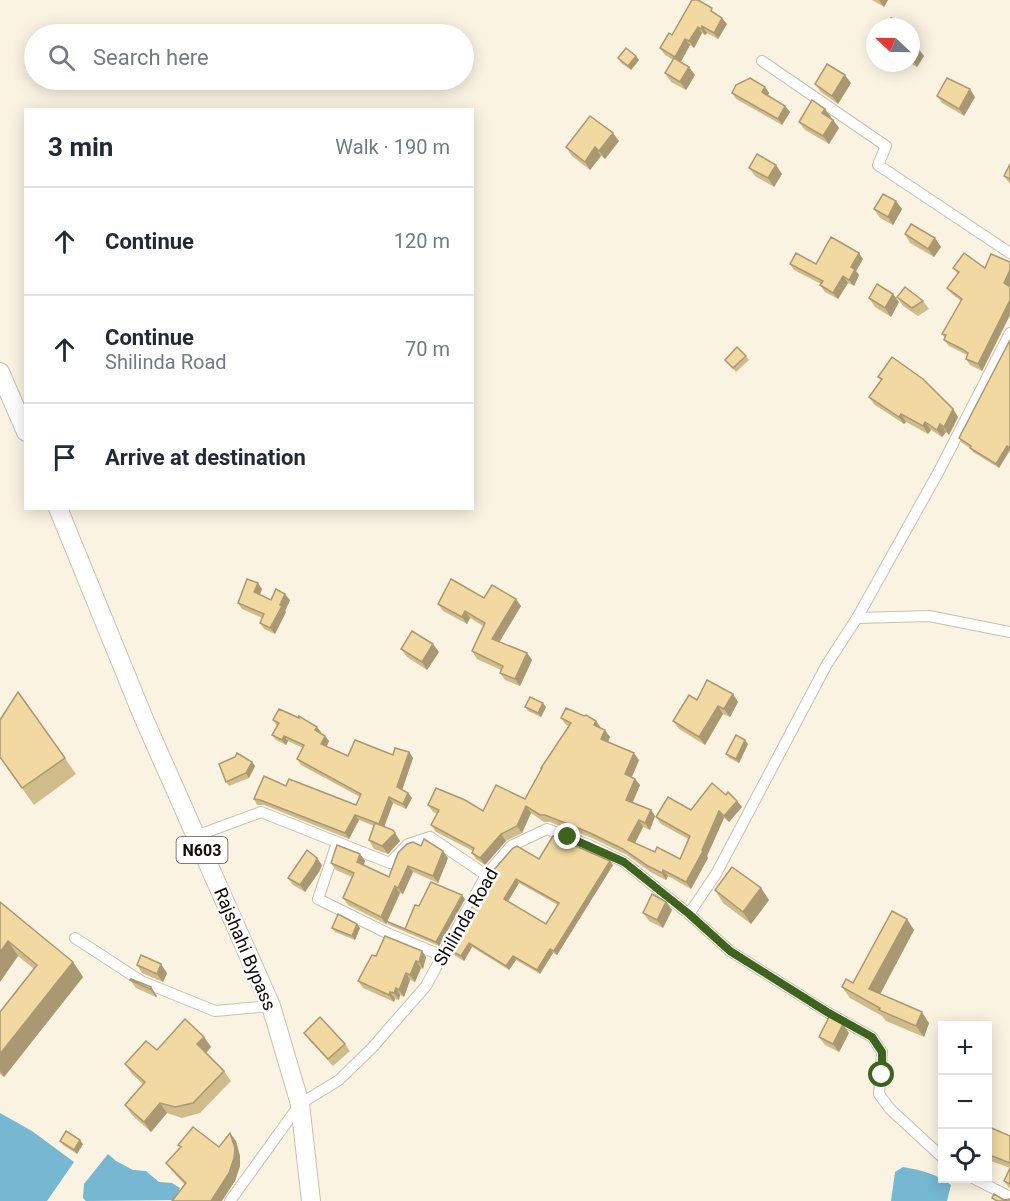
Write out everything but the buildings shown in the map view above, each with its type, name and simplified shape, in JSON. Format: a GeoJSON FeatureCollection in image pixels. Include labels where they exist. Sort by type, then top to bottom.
{"type":"FeatureCollection","features":[{"type":"Feature","properties":{"kind":"highway"},"geometry":{"type":"LineString","coordinates":[[0,372],[24,427]]}},
{"type":"Feature","properties":{"kind":"highway","name":"Rajshahi Bypass"},"geometry":{"type":"LineString","coordinates":[[59,510],[144,719],[271,1006],[300,1104],[311,1201]]}},
{"type":"Feature","properties":{"kind":"street"},"geometry":{"type":"LineString","coordinates":[[762,61],[886,146],[878,165],[1010,253]]}},
{"type":"Feature","properties":{"kind":"street"},"geometry":{"type":"LineString","coordinates":[[689,914],[716,874],[827,664],[857,618],[939,471],[1010,333]]}},
{"type":"Feature","properties":{"kind":"street"},"geometry":{"type":"LineString","coordinates":[[857,618],[930,616],[1010,632]]}},
{"type":"Feature","properties":{"kind":"street"},"geometry":{"type":"LineString","coordinates":[[196,836],[261,812],[390,863],[408,844],[430,837],[486,875]]}},
{"type":"Feature","properties":{"kind":"street","name":"Shilinda Road"},"geometry":{"type":"LineString","coordinates":[[300,1104],[339,1080],[372,1048],[426,986],[486,875],[511,846],[547,829],[589,845],[624,862],[689,914],[730,951],[827,1012],[872,1037],[882,1052],[879,1094],[891,1109],[938,1153]]}},
{"type":"Feature","properties":{"kind":"street"},"geometry":{"type":"LineString","coordinates":[[337,843],[318,899],[389,934],[443,956]]}},
{"type":"Feature","properties":{"kind":"street"},"geometry":{"type":"LineString","coordinates":[[75,938],[141,981],[215,1011],[271,1006]]}},
{"type":"Feature","properties":{"kind":"street"},"geometry":{"type":"LineString","coordinates":[[230,1201],[300,1104]]}},
{"type":"Feature","properties":{"kind":"street"},"geometry":{"type":"LineString","coordinates":[[981,1183],[1010,1197]]}},
{"type":"Feature","properties":{"kind":"water"},"geometry":{"type":"Polygon","coordinates":[[[0,1113],[32,1131],[74,1162],[47,1201],[0,1201],[0,1113]]]}},
{"type":"Feature","properties":{"kind":"water"},"geometry":{"type":"Polygon","coordinates":[[[108,1154],[133,1170],[146,1171],[159,1182],[172,1183],[180,1188],[175,1200],[86,1201],[83,1198],[84,1184],[108,1154]]]}},
{"type":"Feature","properties":{"kind":"water"},"geometry":{"type":"Polygon","coordinates":[[[903,1167],[938,1177],[938,1183],[951,1185],[947,1201],[891,1201],[895,1172],[903,1167]]]}},
{"type":"Feature","properties":{"kind":"route"},"geometry":{"type":"LineString","coordinates":[[568,837],[624,862],[689,914],[730,951],[827,1012],[872,1037],[882,1052],[882,1075]]}}]}
